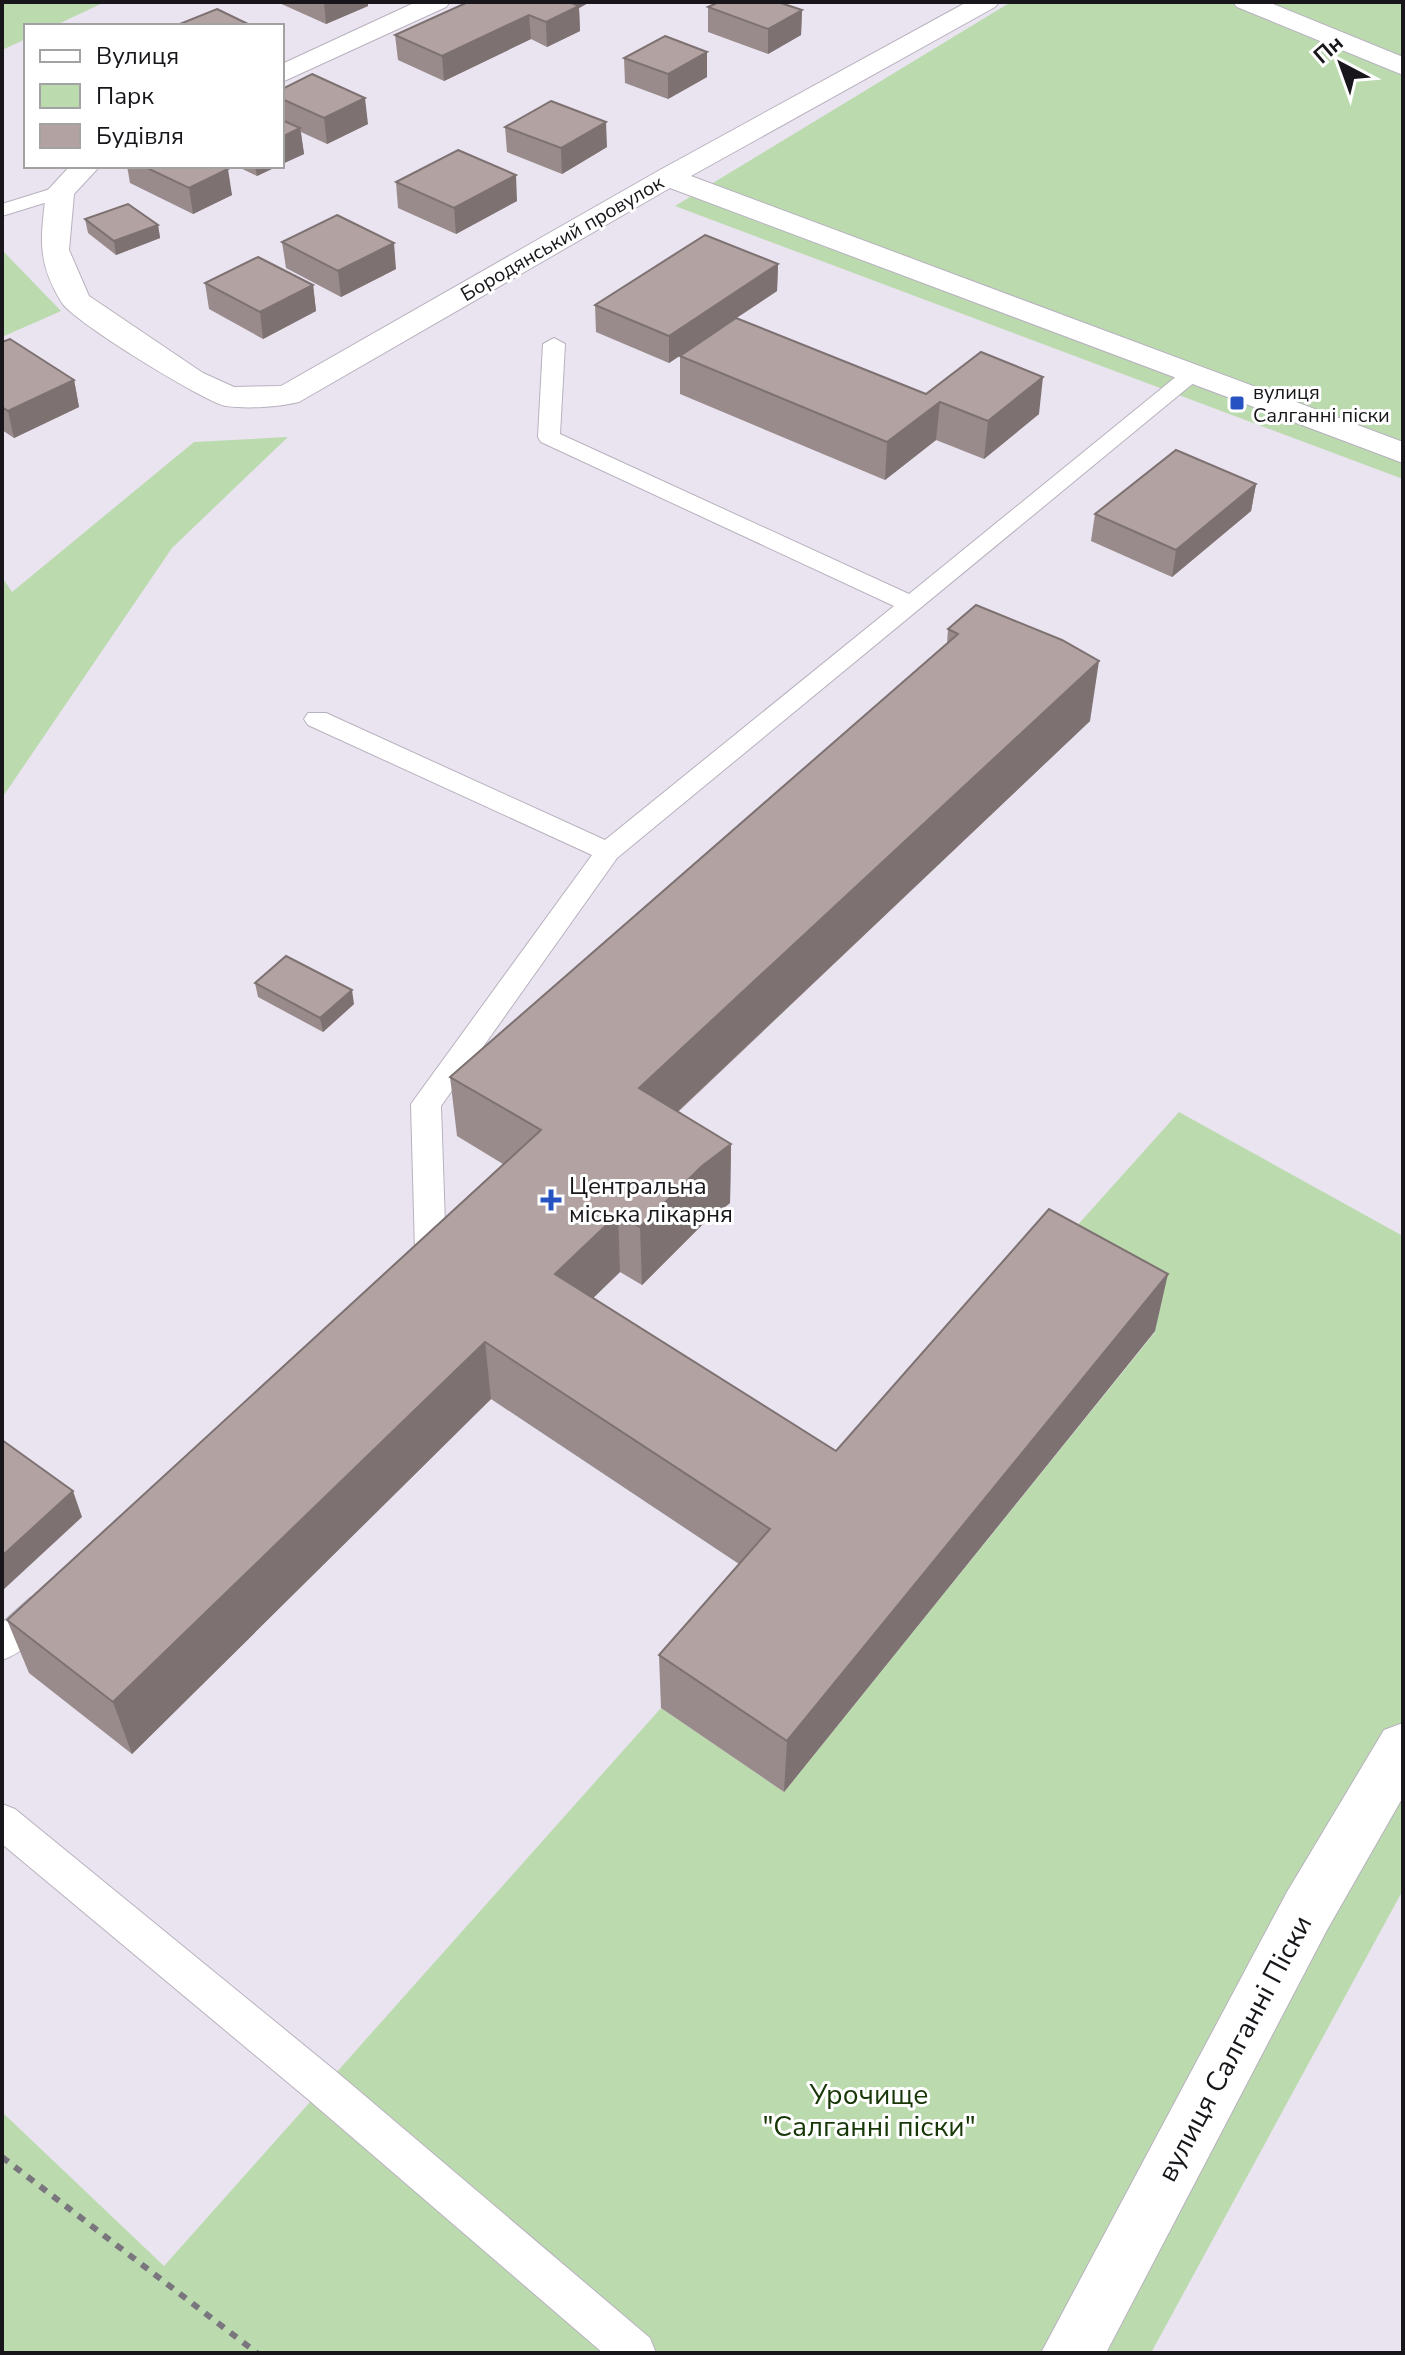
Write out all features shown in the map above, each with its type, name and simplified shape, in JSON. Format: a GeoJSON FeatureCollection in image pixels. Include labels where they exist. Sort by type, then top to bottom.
{"type":"FeatureCollection","features":[{"type":"Feature","properties":{"kind":"street"},"geometry":{"type":"LineString","coordinates":[[284,73],[437,2]]}},
{"type":"Feature","properties":{"kind":"street","name":"Бородянський провулок"},"geometry":{"type":"LineString","coordinates":[[60,192],[54,250],[76,301],[192,380],[229,397],[288,395],[668,177],[986,2]]}},
{"type":"Feature","properties":{"kind":"street"},"geometry":{"type":"LineString","coordinates":[[1246,2],[1403,67]]}},
{"type":"Feature","properties":{"kind":"street"},"geometry":{"type":"LineString","coordinates":[[60,192],[84,168]]}},
{"type":"Feature","properties":{"kind":"street"},"geometry":{"type":"LineString","coordinates":[[668,177],[1191,376],[1403,453]]}},
{"type":"Feature","properties":{"kind":"street","name":"вулиця Салганні Піски"},"geometry":{"type":"LineString","coordinates":[[1072,2353],[1307,1911],[1403,1747]]}},
{"type":"Feature","properties":{"kind":"lane"},"geometry":{"type":"LineString","coordinates":[[2,210],[60,192]]}},
{"type":"Feature","properties":{"kind":"lane"},"geometry":{"type":"LineString","coordinates":[[554,344],[549,437],[912,605]]}},
{"type":"Feature","properties":{"kind":"lane"},"geometry":{"type":"LineString","coordinates":[[396,1287],[431,1255],[426,1104],[608,852],[1191,376]]}},
{"type":"Feature","properties":{"kind":"lane"},"geometry":{"type":"LineString","coordinates":[[317,719],[608,852]]}},
{"type":"Feature","properties":{"kind":"lane"},"geometry":{"type":"LineString","coordinates":[[2,1645],[60,1593]]}},
{"type":"Feature","properties":{"kind":"lane"},"geometry":{"type":"LineString","coordinates":[[2,1821],[324,2087],[635,2353]]}},
{"type":"Feature","properties":{"kind":"path"},"geometry":{"type":"LineString","coordinates":[[2,2157],[257,2353]]}},
{"type":"Feature","properties":{"kind":"green space"},"geometry":{"type":"Polygon","coordinates":[[[2,2],[105,2],[58,24],[24,24],[24,40],[2,50],[2,2]]]}},
{"type":"Feature","properties":{"kind":"green space"},"geometry":{"type":"Polygon","coordinates":[[[1011,2],[1403,2],[1403,479],[675,206],[1011,2]]]}},
{"type":"Feature","properties":{"kind":"green space"},"geometry":{"type":"Polygon","coordinates":[[[2,250],[61,311],[2,337],[2,250]]]}},
{"type":"Feature","properties":{"kind":"green space"},"geometry":{"type":"Polygon","coordinates":[[[288,437],[172,548],[2,798],[2,577],[12,592],[194,442],[288,437]]]}},
{"type":"Feature","properties":{"kind":"green space","name":"Урочище \"Салганні піски\""},"geometry":{"type":"Polygon","coordinates":[[[1179,1112],[1403,1236],[1403,1890],[1151,2353],[2,2353],[2,2112],[164,2266],[661,1708],[784,1792],[1155,1332],[1040,1267],[1179,1112]]]}},
{"type":"Feature","properties":{"kind":"building"},"geometry":{"type":"Polygon","coordinates":[[[468,2],[569,2],[579,6],[546,22],[529,15],[442,56],[395,35],[468,2]]]}},
{"type":"Feature","properties":{"kind":"building"},"geometry":{"type":"Polygon","coordinates":[[[719,2],[778,2],[802,10],[768,29],[708,7],[719,2]]]}},
{"type":"Feature","properties":{"kind":"building"},"geometry":{"type":"Polygon","coordinates":[[[217,9],[248,24],[180,24],[217,9]]]}},
{"type":"Feature","properties":{"kind":"building"},"geometry":{"type":"Polygon","coordinates":[[[665,36],[707,52],[668,74],[624,58],[665,36]]]}},
{"type":"Feature","properties":{"kind":"building"},"geometry":{"type":"Polygon","coordinates":[[[312,74],[365,98],[324,118],[284,100],[284,88],[312,74]]]}},
{"type":"Feature","properties":{"kind":"building"},"geometry":{"type":"Polygon","coordinates":[[[551,101],[606,122],[561,148],[505,127],[551,101]]]}},
{"type":"Feature","properties":{"kind":"building"},"geometry":{"type":"Polygon","coordinates":[[[284,121],[300,128],[284,136],[284,121]]]}},
{"type":"Feature","properties":{"kind":"building"},"geometry":{"type":"Polygon","coordinates":[[[458,150],[516,175],[454,208],[396,182],[458,150]]]}},
{"type":"Feature","properties":{"kind":"building"},"geometry":{"type":"Polygon","coordinates":[[[147,168],[228,169],[189,188],[147,168]]]}},
{"type":"Feature","properties":{"kind":"building"},"geometry":{"type":"Polygon","coordinates":[[[128,204],[158,225],[114,241],[85,219],[128,204]]]}},
{"type":"Feature","properties":{"kind":"building"},"geometry":{"type":"Polygon","coordinates":[[[337,215],[394,243],[338,271],[282,242],[337,215]]]}},
{"type":"Feature","properties":{"kind":"building"},"geometry":{"type":"Polygon","coordinates":[[[705,235],[778,264],[669,336],[595,305],[705,235]]]}},
{"type":"Feature","properties":{"kind":"building"},"geometry":{"type":"Polygon","coordinates":[[[258,257],[313,285],[260,312],[205,283],[258,257]]]}},
{"type":"Feature","properties":{"kind":"building"},"geometry":{"type":"Polygon","coordinates":[[[736,318],[926,394],[981,352],[1043,377],[988,421],[940,402],[887,442],[680,356],[736,318]]]}},
{"type":"Feature","properties":{"kind":"building"},"geometry":{"type":"Polygon","coordinates":[[[10,339],[74,380],[8,411],[2,407],[2,342],[10,339]]]}},
{"type":"Feature","properties":{"kind":"building"},"geometry":{"type":"Polygon","coordinates":[[[1176,450],[1256,484],[1176,550],[1095,514],[1176,450]]]}},
{"type":"Feature","properties":{"kind":"building"},"geometry":{"type":"Polygon","coordinates":[[[976,605],[1062,640],[1099,661],[639,1088],[731,1144],[702,1166],[640,1227],[618,1214],[555,1274],[836,1451],[1049,1209],[1168,1274],[787,1741],[659,1655],[770,1529],[485,1342],[113,1702],[7,1620],[541,1130],[450,1077],[958,634],[948,629],[976,605]]]}},
{"type":"Feature","properties":{"kind":"building"},"geometry":{"type":"Polygon","coordinates":[[[286,956],[352,990],[320,1018],[255,983],[286,956]]]}},
{"type":"Feature","properties":{"kind":"building"},"geometry":{"type":"Polygon","coordinates":[[[2,1440],[73,1491],[2,1556],[2,1440]]]}},
{"type":"Feature","properties":{"kind":"place","name":"вулиця Салганні піски"},"geometry":{"type":"Point","coordinates":[1237,403]}},
{"type":"Feature","properties":{"kind":"place","name":"Центральна міська лікарня"},"geometry":{"type":"Point","coordinates":[551,1200]}}]}
